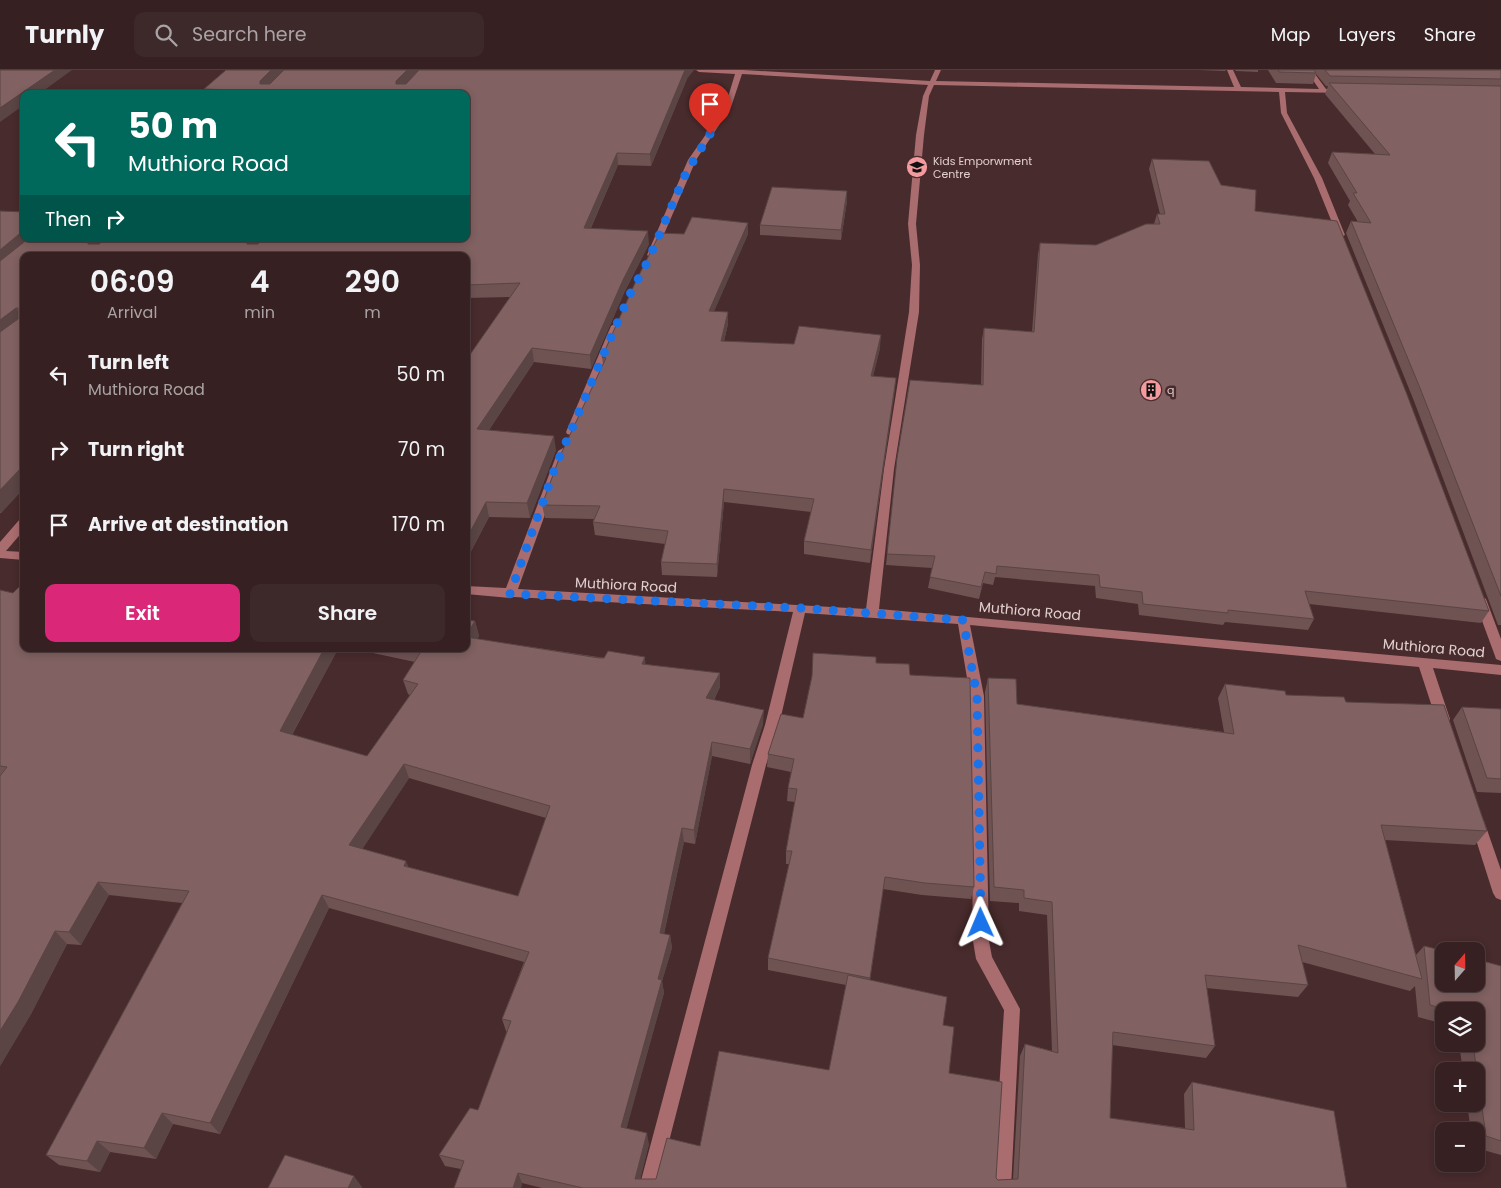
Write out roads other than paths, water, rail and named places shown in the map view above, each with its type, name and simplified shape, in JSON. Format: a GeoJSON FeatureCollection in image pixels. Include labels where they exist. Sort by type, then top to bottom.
{"type":"FeatureCollection","features":[{"type":"Feature","properties":{"kind":"street"},"geometry":{"type":"LineString","coordinates":[[699,70],[932,83],[1354,91]]}},
{"type":"Feature","properties":{"kind":"street"},"geometry":{"type":"LineString","coordinates":[[872,613],[889,469],[914,312],[916,265],[913,214],[920,135],[926,96],[938,70]]}},
{"type":"Feature","properties":{"kind":"street"},"geometry":{"type":"LineString","coordinates":[[1230,70],[1239,90]]}},
{"type":"Feature","properties":{"kind":"street"},"geometry":{"type":"LineString","coordinates":[[1310,70],[1324,91]]}},
{"type":"Feature","properties":{"kind":"street"},"geometry":{"type":"LineString","coordinates":[[648,261],[692,160],[728,108],[740,71]]}},
{"type":"Feature","properties":{"kind":"street"},"geometry":{"type":"LineString","coordinates":[[1282,90],[1284,113],[1318,178],[1346,248]]}},
{"type":"Feature","properties":{"kind":"street"},"geometry":{"type":"LineString","coordinates":[[510,594],[555,468],[619,319]]}},
{"type":"Feature","properties":{"kind":"street"},"geometry":{"type":"LineString","coordinates":[[0,550],[20,527]]}},
{"type":"Feature","properties":{"kind":"street"},"geometry":{"type":"LineString","coordinates":[[0,554],[20,556]]}},
{"type":"Feature","properties":{"kind":"street","name":"Muthiora Road"},"geometry":{"type":"LineString","coordinates":[[470,590],[800,608],[963,620],[1501,670]]}},
{"type":"Feature","properties":{"kind":"street"},"geometry":{"type":"LineString","coordinates":[[1477,590],[1501,656]]}},
{"type":"Feature","properties":{"kind":"street"},"geometry":{"type":"LineString","coordinates":[[648,1188],[759,765],[772,725],[800,608]]}},
{"type":"Feature","properties":{"kind":"street"},"geometry":{"type":"LineString","coordinates":[[963,620],[977,696],[981,940],[984,959],[1012,1009],[1002,1188]]}},
{"type":"Feature","properties":{"kind":"street"},"geometry":{"type":"LineString","coordinates":[[1424,662],[1449,736]]}},
{"type":"Feature","properties":{"kind":"street"},"geometry":{"type":"LineString","coordinates":[[1473,810],[1501,893]]}},
{"type":"Feature","properties":{"kind":"place","name":"Kids Emporwment Centre"},"geometry":{"type":"Point","coordinates":[917,167]}},
{"type":"Feature","properties":{"kind":"place","name":"q"},"geometry":{"type":"Point","coordinates":[1151,390]}}]}
